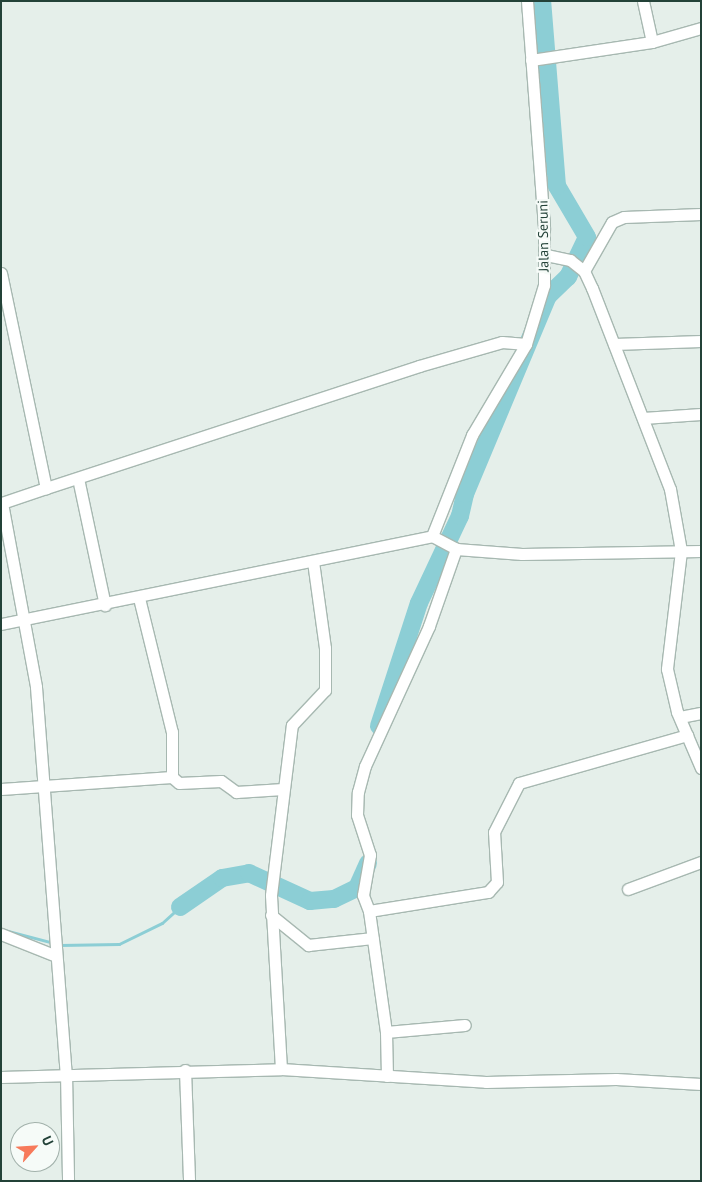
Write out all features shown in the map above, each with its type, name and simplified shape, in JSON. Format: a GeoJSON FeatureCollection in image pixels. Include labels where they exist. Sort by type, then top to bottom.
{"type":"FeatureCollection","features":[{"type":"Feature","properties":{"kind":"street","name":"Jalan Seruni"},"geometry":{"type":"LineString","coordinates":[[436,538],[472,435],[526,344],[540,306],[546,255],[536,60],[527,1]]}},
{"type":"Feature","properties":{"kind":"street"},"geometry":{"type":"LineString","coordinates":[[643,1],[652,42]]}},
{"type":"Feature","properties":{"kind":"street"},"geometry":{"type":"LineString","coordinates":[[536,60],[652,42],[701,28]]}},
{"type":"Feature","properties":{"kind":"street"},"geometry":{"type":"LineString","coordinates":[[577,266],[612,222],[624,217],[701,214]]}},
{"type":"Feature","properties":{"kind":"street"},"geometry":{"type":"LineString","coordinates":[[546,255],[577,266],[614,344],[670,489],[681,551],[666,669],[680,717],[701,768]]}},
{"type":"Feature","properties":{"kind":"street"},"geometry":{"type":"LineString","coordinates":[[1,273],[46,488]]}},
{"type":"Feature","properties":{"kind":"street"},"geometry":{"type":"LineString","coordinates":[[614,344],[701,341]]}},
{"type":"Feature","properties":{"kind":"street"},"geometry":{"type":"LineString","coordinates":[[68,1181],[66,1073],[52,923],[46,786],[36,687],[22,622],[2,503],[419,366],[502,342],[526,344]]}},
{"type":"Feature","properties":{"kind":"street"},"geometry":{"type":"LineString","coordinates":[[643,418],[701,414]]}},
{"type":"Feature","properties":{"kind":"street"},"geometry":{"type":"LineString","coordinates":[[79,483],[105,605]]}},
{"type":"Feature","properties":{"kind":"street"},"geometry":{"type":"LineString","coordinates":[[1,624],[22,622],[140,598],[228,575],[313,562],[436,538],[453,548],[522,554],[701,551]]}},
{"type":"Feature","properties":{"kind":"street"},"geometry":{"type":"LineString","coordinates":[[387,1076],[386,1032],[369,911],[362,895],[370,855],[357,815],[358,792],[365,766],[429,626],[453,548]]}},
{"type":"Feature","properties":{"kind":"street"},"geometry":{"type":"LineString","coordinates":[[282,1069],[271,895],[292,725],[325,690],[325,648],[313,562]]}},
{"type":"Feature","properties":{"kind":"street"},"geometry":{"type":"LineString","coordinates":[[140,598],[169,716],[172,777]]}},
{"type":"Feature","properties":{"kind":"street"},"geometry":{"type":"LineString","coordinates":[[680,717],[701,713]]}},
{"type":"Feature","properties":{"kind":"street"},"geometry":{"type":"LineString","coordinates":[[369,911],[488,892],[497,882],[494,832],[520,783],[687,734]]}},
{"type":"Feature","properties":{"kind":"street"},"geometry":{"type":"LineString","coordinates":[[1,789],[172,777],[179,783],[221,781],[236,792],[284,789]]}},
{"type":"Feature","properties":{"kind":"street"},"geometry":{"type":"LineString","coordinates":[[628,889],[701,862]]}},
{"type":"Feature","properties":{"kind":"street"},"geometry":{"type":"LineString","coordinates":[[271,915],[308,945],[373,938]]}},
{"type":"Feature","properties":{"kind":"street"},"geometry":{"type":"LineString","coordinates":[[1,934],[55,954]]}},
{"type":"Feature","properties":{"kind":"street"},"geometry":{"type":"LineString","coordinates":[[386,1032],[465,1025]]}},
{"type":"Feature","properties":{"kind":"street"},"geometry":{"type":"LineString","coordinates":[[1,1077],[66,1073],[282,1069],[486,1082],[616,1079],[701,1084]]}},
{"type":"Feature","properties":{"kind":"street"},"geometry":{"type":"LineString","coordinates":[[185,1070],[189,1181]]}},
{"type":"Feature","properties":{"kind":"waterway"},"geometry":{"type":"LineString","coordinates":[[379,726],[419,603],[460,516],[465,494],[548,296],[568,277],[587,237],[557,186],[542,1]]}},
{"type":"Feature","properties":{"kind":"waterway"},"geometry":{"type":"LineString","coordinates":[[180,907],[222,878],[249,873],[310,901],[334,899],[357,888],[368,863]]}},
{"type":"Feature","properties":{"kind":"waterway"},"geometry":{"type":"LineString","coordinates":[[60,945],[119,944],[162,923],[180,907]]}},
{"type":"Feature","properties":{"kind":"waterway"},"geometry":{"type":"LineString","coordinates":[[4,930],[54,943]]}}]}
